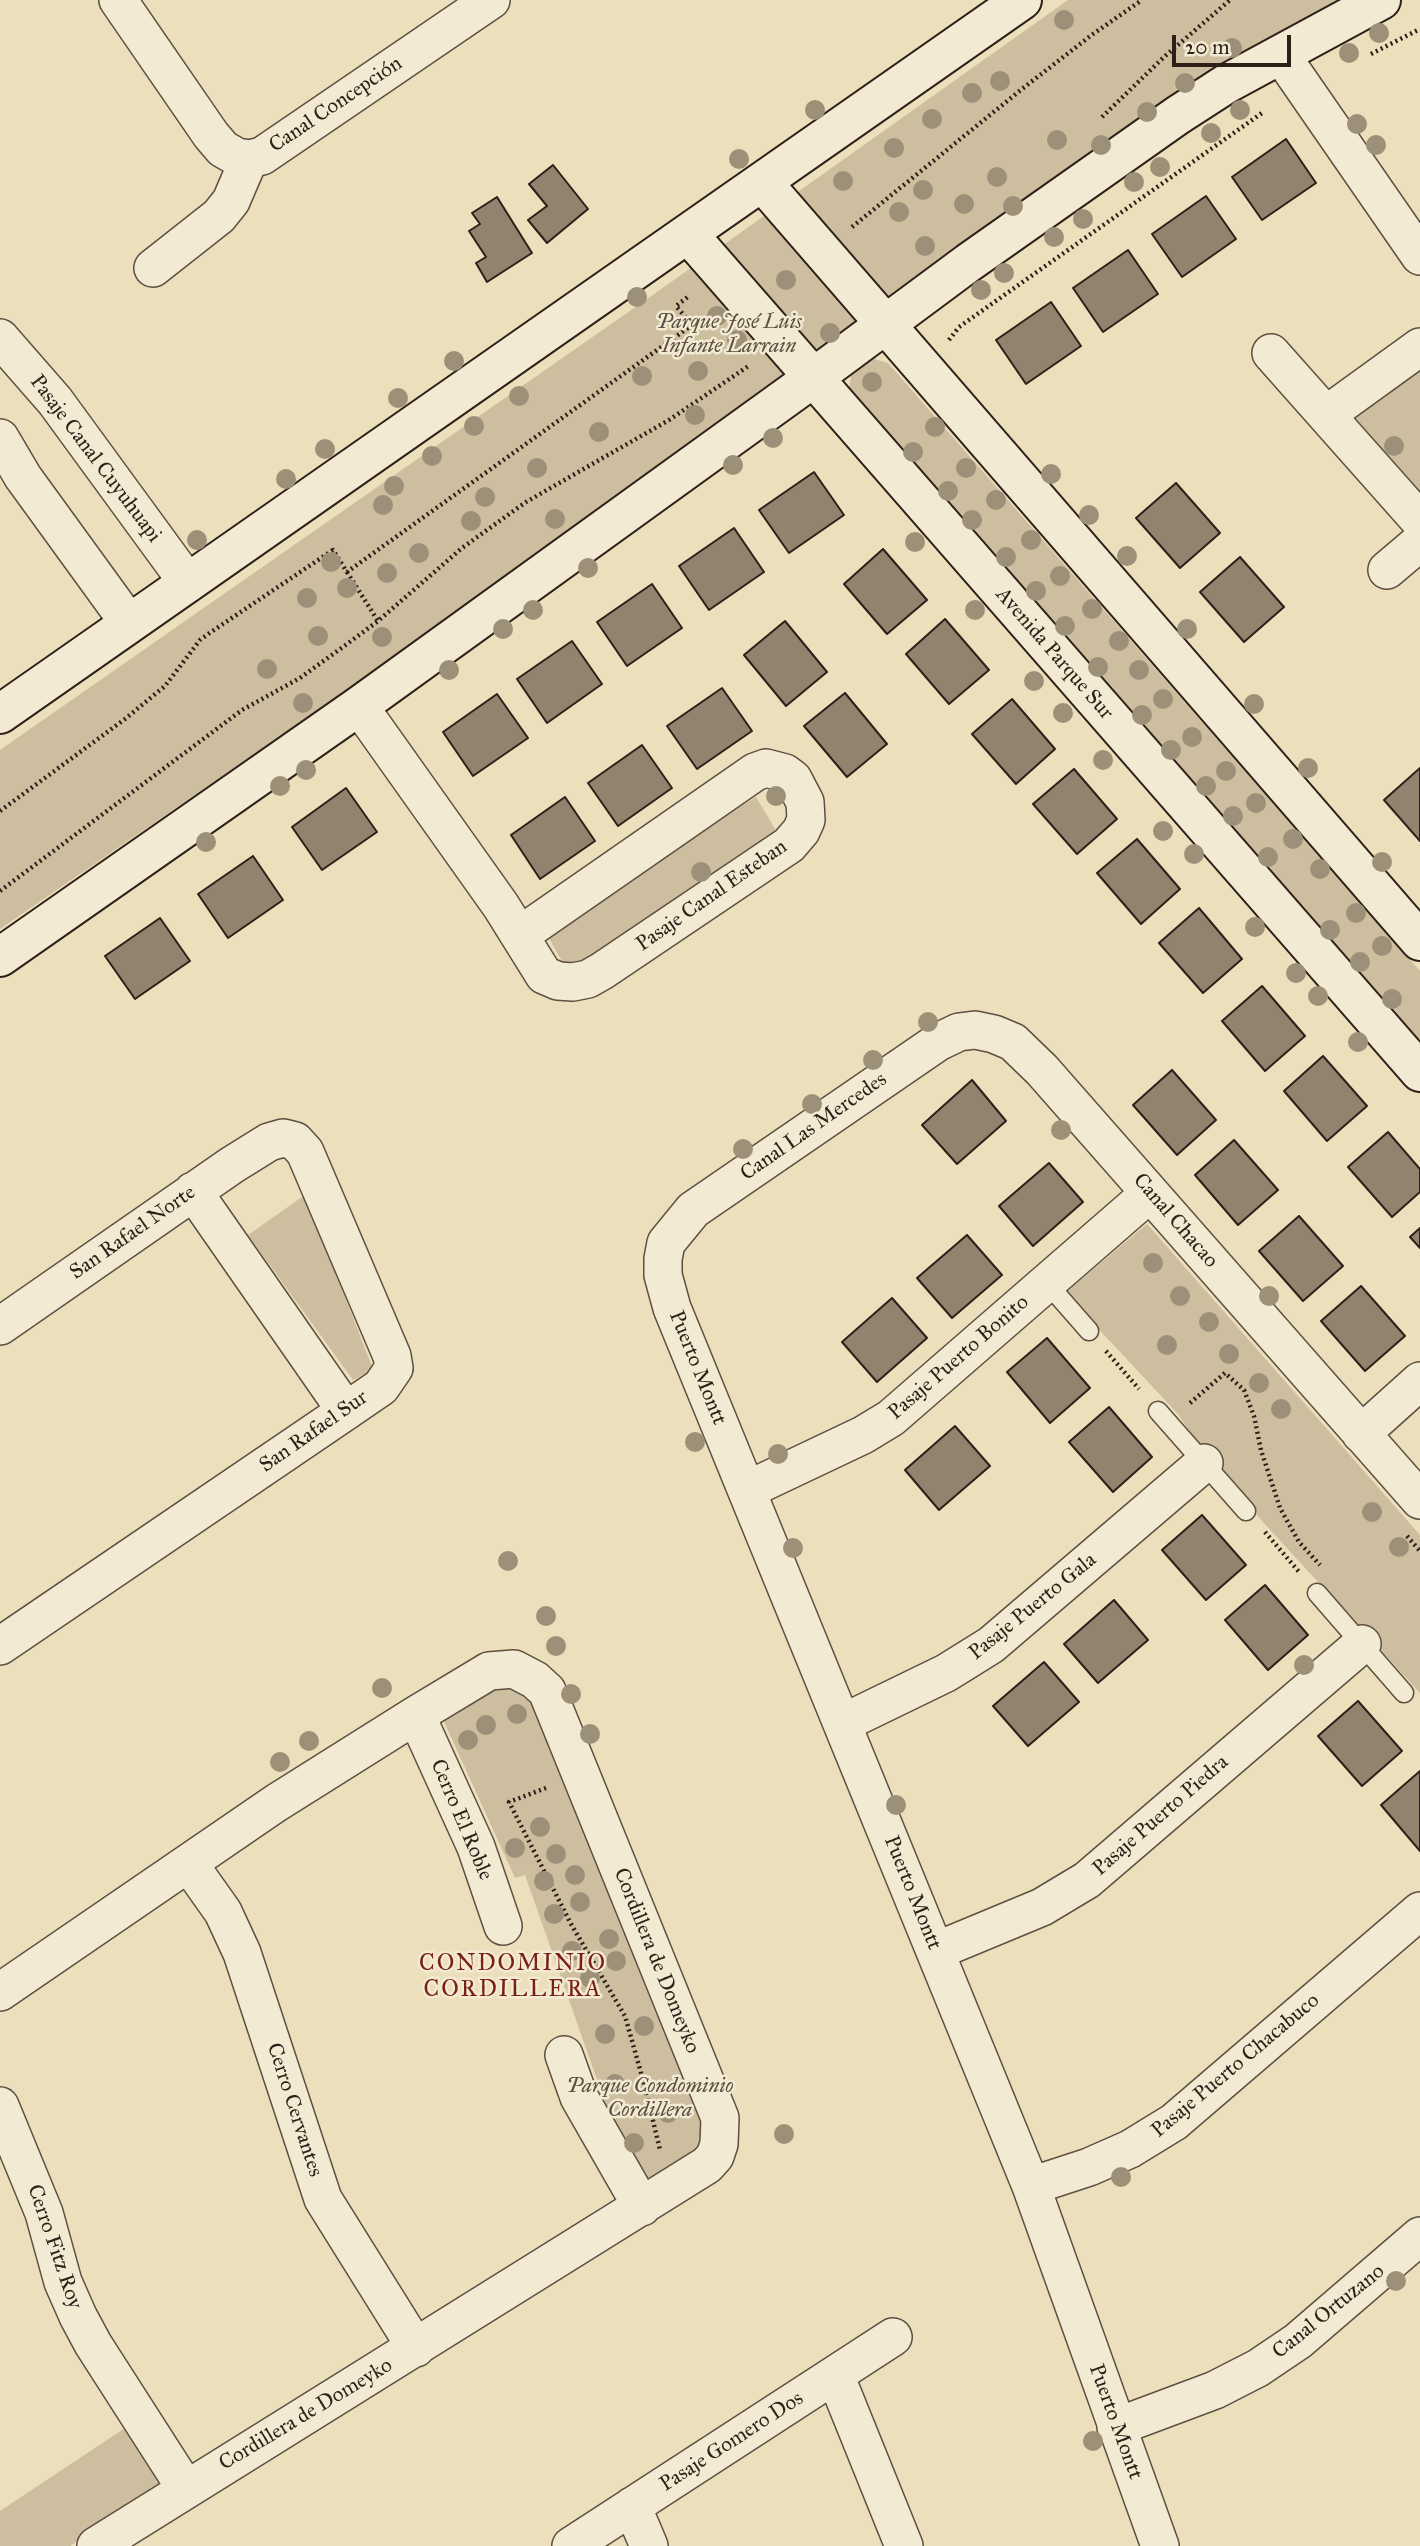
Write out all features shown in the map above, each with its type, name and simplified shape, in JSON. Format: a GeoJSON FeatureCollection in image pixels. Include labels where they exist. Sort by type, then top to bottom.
{"type":"FeatureCollection","features":[{"type":"Feature","properties":{"kind":"street","name":"Canal Concepción"},"geometry":{"type":"LineString","coordinates":[[118,0],[211,135],[223,149],[237,157],[249,159],[262,156],[491,0]]}},
{"type":"Feature","properties":{"kind":"street"},"geometry":{"type":"LineString","coordinates":[[0,714],[1022,0]]}},
{"type":"Feature","properties":{"kind":"street"},"geometry":{"type":"LineString","coordinates":[[0,957],[359,706],[968,263],[1178,115],[1226,85],[1381,0]]}},
{"type":"Feature","properties":{"kind":"street"},"geometry":{"type":"LineString","coordinates":[[1281,55],[1420,256]]}},
{"type":"Feature","properties":{"kind":"street"},"geometry":{"type":"LineString","coordinates":[[153,268],[219,216],[230,201],[249,159]]}},
{"type":"Feature","properties":{"kind":"street"},"geometry":{"type":"LineString","coordinates":[[763,183],[1420,941]]}},
{"type":"Feature","properties":{"kind":"street","name":"Avenida Parque Sur"},"geometry":{"type":"LineString","coordinates":[[689,235],[1420,1072]]}},
{"type":"Feature","properties":{"kind":"street"},"geometry":{"type":"LineString","coordinates":[[1326,415],[1420,347]]}},
{"type":"Feature","properties":{"kind":"street","name":"Pasaje Canal Cuyuhuapi"},"geometry":{"type":"LineString","coordinates":[[5,353],[55,401],[188,583]]}},
{"type":"Feature","properties":{"kind":"street"},"geometry":{"type":"LineString","coordinates":[[1271,353],[1420,521]]}},
{"type":"Feature","properties":{"kind":"street"},"geometry":{"type":"LineString","coordinates":[[0,438],[23,477],[129,623]]}},
{"type":"Feature","properties":{"kind":"street"},"geometry":{"type":"LineString","coordinates":[[1387,570],[1420,542]]}},
{"type":"Feature","properties":{"kind":"street","name":"Pasaje Canal Esteban"},"geometry":{"type":"LineString","coordinates":[[359,706],[520,935],[544,975],[565,982],[588,979],[789,845],[801,831],[807,813],[805,802],[793,779],[766,768],[755,772],[520,935]]}},
{"type":"Feature","properties":{"kind":"street","name":"Canal Chacao"},"geometry":{"type":"LineString","coordinates":[[975,1030],[1013,1042],[1027,1054],[1362,1434],[1408,1463],[1420,1500]]}},
{"type":"Feature","properties":{"kind":"street","name":"Canal Las Mercedes"},"geometry":{"type":"LineString","coordinates":[[666,1243],[694,1210],[749,1171],[938,1042],[959,1032],[975,1030]]}},
{"type":"Feature","properties":{"kind":"street","name":"San Rafael Sur"},"geometry":{"type":"LineString","coordinates":[[0,1646],[346,1411],[380,1387],[394,1368],[392,1356],[305,1152],[295,1141],[283,1138],[268,1142]]}},
{"type":"Feature","properties":{"kind":"street","name":"San Rafael Norte"},"geometry":{"type":"LineString","coordinates":[[0,1326],[268,1142]]}},
{"type":"Feature","properties":{"kind":"street"},"geometry":{"type":"LineString","coordinates":[[193,1191],[346,1411]]}},
{"type":"Feature","properties":{"kind":"street","name":"Pasaje Puerto Bonito"},"geometry":{"type":"LineString","coordinates":[[747,1490],[863,1435],[891,1418],[1150,1193]]}},
{"type":"Feature","properties":{"kind":"street","name":"Puerto Montt"},"geometry":{"type":"LineString","coordinates":[[666,1243],[663,1275],[672,1308],[1031,2186],[1160,2546]]}},
{"type":"Feature","properties":{"kind":"street"},"geometry":{"type":"LineString","coordinates":[[1362,1434],[1420,1381]]}},
{"type":"Feature","properties":{"kind":"street","name":"Pasaje Puerto Gala"},"geometry":{"type":"LineString","coordinates":[[843,1723],[946,1673],[991,1645],[1204,1463]]}},
{"type":"Feature","properties":{"kind":"street","name":"Pasaje Puerto Piedra"},"geometry":{"type":"LineString","coordinates":[[936,1951],[1042,1907],[1087,1880],[1362,1644]]}},
{"type":"Feature","properties":{"kind":"street","name":"Cordillera de Domeyko"},"geometry":{"type":"LineString","coordinates":[[0,1992],[276,1803],[489,1671],[513,1669],[535,1680],[547,1692],[720,2118],[719,2144],[715,2156],[707,2165],[96,2546]]}},
{"type":"Feature","properties":{"kind":"street","name":"Cerro El Roble"},"geometry":{"type":"LineString","coordinates":[[416,1715],[476,1847],[503,1926]]}},
{"type":"Feature","properties":{"kind":"street","name":"Cerro Cervantes"},"geometry":{"type":"LineString","coordinates":[[189,1864],[223,1912],[242,1952],[323,2199],[416,2348]]}},
{"type":"Feature","properties":{"kind":"street","name":"Pasaje Puerto Chacabuco"},"geometry":{"type":"LineString","coordinates":[[1031,2186],[1089,2167],[1130,2149],[1174,2122],[1420,1911]]}},
{"type":"Feature","properties":{"kind":"street"},"geometry":{"type":"LineString","coordinates":[[564,2055],[579,2097],[642,2207]]}},
{"type":"Feature","properties":{"kind":"street","name":"Cerro Fitz Roy"},"geometry":{"type":"LineString","coordinates":[[0,2106],[44,2213],[63,2282],[78,2316],[93,2344],[186,2489]]}},
{"type":"Feature","properties":{"kind":"street","name":"Canal Ortuzano"},"geometry":{"type":"LineString","coordinates":[[1116,2427],[1215,2390],[1258,2368],[1298,2341],[1420,2235]]}},
{"type":"Feature","properties":{"kind":"street","name":"Pasaje Gomero Dos"},"geometry":{"type":"LineString","coordinates":[[571,2546],[893,2337]]}},
{"type":"Feature","properties":{"kind":"street"},"geometry":{"type":"LineString","coordinates":[[835,2375],[904,2546]]}},
{"type":"Feature","properties":{"kind":"street"},"geometry":{"type":"LineString","coordinates":[[632,2506],[649,2546]]}},
{"type":"Feature","properties":{"kind":"lane"},"geometry":{"type":"LineString","coordinates":[[1047,1283],[1089,1331]]}},
{"type":"Feature","properties":{"kind":"lane"},"geometry":{"type":"LineString","coordinates":[[1158,1411],[1245,1511]]}},
{"type":"Feature","properties":{"kind":"lane"},"geometry":{"type":"LineString","coordinates":[[1317,1592],[1405,1693]]}},
{"type":"Feature","properties":{"kind":"path"},"geometry":{"type":"LineString","coordinates":[[843,217],[852,227],[861,221],[1021,89],[1142,0]]}},
{"type":"Feature","properties":{"kind":"path"},"geometry":{"type":"LineString","coordinates":[[347,572],[692,325],[676,306],[693,293]]}},
{"type":"Feature","properties":{"kind":"path"},"geometry":{"type":"LineString","coordinates":[[0,891],[242,710],[300,678],[378,621],[462,548],[526,502],[669,420],[755,362]]}},
{"type":"Feature","properties":{"kind":"path"},"geometry":{"type":"LineString","coordinates":[[0,811],[125,719],[165,686],[200,640],[333,550],[378,621]]}},
{"type":"Feature","properties":{"kind":"path"},"geometry":{"type":"LineString","coordinates":[[1089,1331],[1158,1411]]}},
{"type":"Feature","properties":{"kind":"path"},"geometry":{"type":"LineString","coordinates":[[1175,1430],[1178,1414],[1225,1373],[1244,1390],[1254,1416],[1269,1477],[1285,1519],[1299,1542],[1325,1571]]}},
{"type":"Feature","properties":{"kind":"path"},"geometry":{"type":"LineString","coordinates":[[1245,1511],[1317,1592]]}},
{"type":"Feature","properties":{"kind":"path"},"geometry":{"type":"LineString","coordinates":[[557,1784],[509,1802],[571,1924],[625,2016],[662,2159]]}},
{"type":"Feature","properties":{"kind":"green space","name":"Parque José Luis Infante Larrain"},"geometry":{"type":"Polygon","coordinates":[[[1068,0],[1339,0],[1277,35],[773,397],[0,929],[0,750],[657,292],[1068,0]]]}},
{"type":"Feature","properties":{"kind":"green space"},"geometry":{"type":"Polygon","coordinates":[[[871,358],[888,363],[1420,971],[1420,1042],[849,390],[851,376],[871,358]]]}},
{"type":"Feature","properties":{"kind":"green space"},"geometry":{"type":"Polygon","coordinates":[[[1420,360],[1420,506],[1345,415],[1420,360]]]}},
{"type":"Feature","properties":{"kind":"green space"},"geometry":{"type":"Polygon","coordinates":[[[756,797],[781,839],[569,974],[545,931],[756,797]]]}},
{"type":"Feature","properties":{"kind":"green space"},"geometry":{"type":"Polygon","coordinates":[[[305,1195],[373,1369],[353,1380],[248,1235],[305,1195]]]}},
{"type":"Feature","properties":{"kind":"green space"},"geometry":{"type":"Polygon","coordinates":[[[1147,1224],[1420,1535],[1420,1693],[1262,1521],[1202,1451],[1178,1414],[1065,1293],[1147,1224]]]}},
{"type":"Feature","properties":{"kind":"green space","name":"Parque Condominio Cordillera"},"geometry":{"type":"Polygon","coordinates":[[[503,1682],[534,1693],[710,2115],[708,2143],[644,2189],[592,2098],[600,2088],[525,1875],[515,1878],[441,1715],[503,1682]]]}},
{"type":"Feature","properties":{"kind":"green space"},"geometry":{"type":"Polygon","coordinates":[[[131,2424],[161,2476],[157,2490],[70,2546],[0,2546],[0,2511],[131,2424]]]}},
{"type":"Feature","properties":{"kind":"building"},"geometry":{"type":"Polygon","coordinates":[[[1286,139],[1316,183],[1262,220],[1232,177],[1286,139]]]}},
{"type":"Feature","properties":{"kind":"building"},"geometry":{"type":"Polygon","coordinates":[[[553,165],[588,209],[547,243],[528,220],[547,206],[529,184],[553,165]]]}},
{"type":"Feature","properties":{"kind":"building"},"geometry":{"type":"Polygon","coordinates":[[[1206,196],[1236,239],[1182,277],[1152,234],[1206,196]]]}},
{"type":"Feature","properties":{"kind":"building"},"geometry":{"type":"Polygon","coordinates":[[[497,197],[532,253],[487,282],[476,263],[486,257],[469,231],[480,224],[472,213],[497,197]]]}},
{"type":"Feature","properties":{"kind":"building"},"geometry":{"type":"Polygon","coordinates":[[[1128,250],[1158,294],[1103,332],[1073,288],[1128,250]]]}},
{"type":"Feature","properties":{"kind":"building"},"geometry":{"type":"Polygon","coordinates":[[[1051,302],[1081,346],[1026,384],[996,340],[1051,302]]]}},
{"type":"Feature","properties":{"kind":"building"},"geometry":{"type":"Polygon","coordinates":[[[814,472],[844,515],[789,553],[759,510],[814,472]]]}},
{"type":"Feature","properties":{"kind":"building"},"geometry":{"type":"Polygon","coordinates":[[[1176,483],[1220,533],[1180,568],[1136,518],[1176,483]]]}},
{"type":"Feature","properties":{"kind":"building"},"geometry":{"type":"Polygon","coordinates":[[[734,528],[764,572],[709,610],[679,566],[734,528]]]}},
{"type":"Feature","properties":{"kind":"building"},"geometry":{"type":"Polygon","coordinates":[[[883,549],[927,600],[887,634],[844,584],[883,549]]]}},
{"type":"Feature","properties":{"kind":"building"},"geometry":{"type":"Polygon","coordinates":[[[1240,557],[1284,607],[1244,642],[1200,592],[1240,557]]]}},
{"type":"Feature","properties":{"kind":"building"},"geometry":{"type":"Polygon","coordinates":[[[652,584],[682,628],[627,666],[597,622],[652,584]]]}},
{"type":"Feature","properties":{"kind":"building"},"geometry":{"type":"Polygon","coordinates":[[[945,619],[989,670],[949,704],[906,654],[945,619]]]}},
{"type":"Feature","properties":{"kind":"building"},"geometry":{"type":"Polygon","coordinates":[[[785,621],[827,672],[786,706],[744,655],[785,621]]]}},
{"type":"Feature","properties":{"kind":"building"},"geometry":{"type":"Polygon","coordinates":[[[572,641],[602,684],[547,723],[517,679],[572,641]]]}},
{"type":"Feature","properties":{"kind":"building"},"geometry":{"type":"Polygon","coordinates":[[[722,688],[752,731],[697,769],[667,726],[722,688]]]}},
{"type":"Feature","properties":{"kind":"building"},"geometry":{"type":"Polygon","coordinates":[[[845,693],[887,744],[847,777],[804,726],[845,693]]]}},
{"type":"Feature","properties":{"kind":"building"},"geometry":{"type":"Polygon","coordinates":[[[497,694],[528,738],[473,776],[443,732],[497,694]]]}},
{"type":"Feature","properties":{"kind":"building"},"geometry":{"type":"Polygon","coordinates":[[[1012,699],[1055,749],[1016,784],[972,734],[1012,699]]]}},
{"type":"Feature","properties":{"kind":"building"},"geometry":{"type":"Polygon","coordinates":[[[642,745],[672,788],[618,826],[588,783],[642,745]]]}},
{"type":"Feature","properties":{"kind":"building"},"geometry":{"type":"Polygon","coordinates":[[[1420,768],[1420,841],[1384,800],[1420,768]]]}},
{"type":"Feature","properties":{"kind":"building"},"geometry":{"type":"Polygon","coordinates":[[[1074,769],[1117,819],[1077,854],[1033,804],[1074,769]]]}},
{"type":"Feature","properties":{"kind":"building"},"geometry":{"type":"Polygon","coordinates":[[[346,788],[377,832],[322,870],[292,827],[346,788]]]}},
{"type":"Feature","properties":{"kind":"building"},"geometry":{"type":"Polygon","coordinates":[[[565,797],[595,841],[540,879],[511,835],[565,797]]]}},
{"type":"Feature","properties":{"kind":"building"},"geometry":{"type":"Polygon","coordinates":[[[1137,839],[1180,889],[1141,924],[1097,873],[1137,839]]]}},
{"type":"Feature","properties":{"kind":"building"},"geometry":{"type":"Polygon","coordinates":[[[253,856],[283,900],[228,938],[198,894],[253,856]]]}},
{"type":"Feature","properties":{"kind":"building"},"geometry":{"type":"Polygon","coordinates":[[[1199,908],[1242,959],[1203,993],[1159,943],[1199,908]]]}},
{"type":"Feature","properties":{"kind":"building"},"geometry":{"type":"Polygon","coordinates":[[[160,918],[190,961],[135,999],[105,956],[160,918]]]}},
{"type":"Feature","properties":{"kind":"building"},"geometry":{"type":"Polygon","coordinates":[[[1262,986],[1305,1036],[1265,1071],[1222,1021],[1262,986]]]}},
{"type":"Feature","properties":{"kind":"building"},"geometry":{"type":"Polygon","coordinates":[[[1323,1056],[1367,1106],[1327,1141],[1284,1091],[1323,1056]]]}},
{"type":"Feature","properties":{"kind":"building"},"geometry":{"type":"Polygon","coordinates":[[[1172,1070],[1216,1120],[1177,1155],[1133,1105],[1172,1070]]]}},
{"type":"Feature","properties":{"kind":"building"},"geometry":{"type":"Polygon","coordinates":[[[972,1080],[1006,1121],[957,1164],[922,1125],[972,1080]]]}},
{"type":"Feature","properties":{"kind":"building"},"geometry":{"type":"Polygon","coordinates":[[[1388,1132],[1420,1169],[1420,1192],[1392,1217],[1348,1167],[1388,1132]]]}},
{"type":"Feature","properties":{"kind":"building"},"geometry":{"type":"Polygon","coordinates":[[[1234,1140],[1278,1190],[1238,1225],[1195,1175],[1234,1140]]]}},
{"type":"Feature","properties":{"kind":"building"},"geometry":{"type":"Polygon","coordinates":[[[1049,1163],[1083,1202],[1033,1246],[999,1206],[1049,1163]]]}},
{"type":"Feature","properties":{"kind":"building"},"geometry":{"type":"Polygon","coordinates":[[[1299,1216],[1343,1266],[1303,1301],[1259,1251],[1299,1216]]]}},
{"type":"Feature","properties":{"kind":"building"},"geometry":{"type":"Polygon","coordinates":[[[1420,1228],[1420,1248],[1410,1237],[1420,1228]]]}},
{"type":"Feature","properties":{"kind":"building"},"geometry":{"type":"Polygon","coordinates":[[[967,1235],[1002,1275],[952,1318],[917,1278],[967,1235]]]}},
{"type":"Feature","properties":{"kind":"building"},"geometry":{"type":"Polygon","coordinates":[[[1361,1286],[1405,1336],[1365,1371],[1321,1321],[1361,1286]]]}},
{"type":"Feature","properties":{"kind":"building"},"geometry":{"type":"Polygon","coordinates":[[[892,1298],[927,1338],[877,1382],[842,1342],[892,1298]]]}},
{"type":"Feature","properties":{"kind":"building"},"geometry":{"type":"Polygon","coordinates":[[[1047,1338],[1090,1388],[1050,1423],[1007,1372],[1047,1338]]]}},
{"type":"Feature","properties":{"kind":"building"},"geometry":{"type":"Polygon","coordinates":[[[1109,1407],[1152,1457],[1113,1492],[1069,1442],[1109,1407]]]}},
{"type":"Feature","properties":{"kind":"building"},"geometry":{"type":"Polygon","coordinates":[[[955,1426],[990,1466],[939,1510],[905,1470],[955,1426]]]}},
{"type":"Feature","properties":{"kind":"building"},"geometry":{"type":"Polygon","coordinates":[[[1202,1515],[1246,1565],[1206,1600],[1162,1550],[1202,1515]]]}},
{"type":"Feature","properties":{"kind":"building"},"geometry":{"type":"Polygon","coordinates":[[[1265,1585],[1308,1635],[1268,1670],[1225,1620],[1265,1585]]]}},
{"type":"Feature","properties":{"kind":"building"},"geometry":{"type":"Polygon","coordinates":[[[1114,1600],[1148,1640],[1098,1683],[1064,1644],[1114,1600]]]}},
{"type":"Feature","properties":{"kind":"building"},"geometry":{"type":"Polygon","coordinates":[[[1044,1662],[1079,1702],[1028,1746],[993,1706],[1044,1662]]]}},
{"type":"Feature","properties":{"kind":"building"},"geometry":{"type":"Polygon","coordinates":[[[1358,1701],[1402,1751],[1362,1786],[1318,1736],[1358,1701]]]}},
{"type":"Feature","properties":{"kind":"building"},"geometry":{"type":"Polygon","coordinates":[[[1420,1771],[1420,1851],[1381,1805],[1420,1771]]]}},
{"type":"Feature","properties":{"kind":"district","name":"CONDOMINIO CORDILLERA"},"geometry":{"type":"Point","coordinates":[513,1977]}}]}
